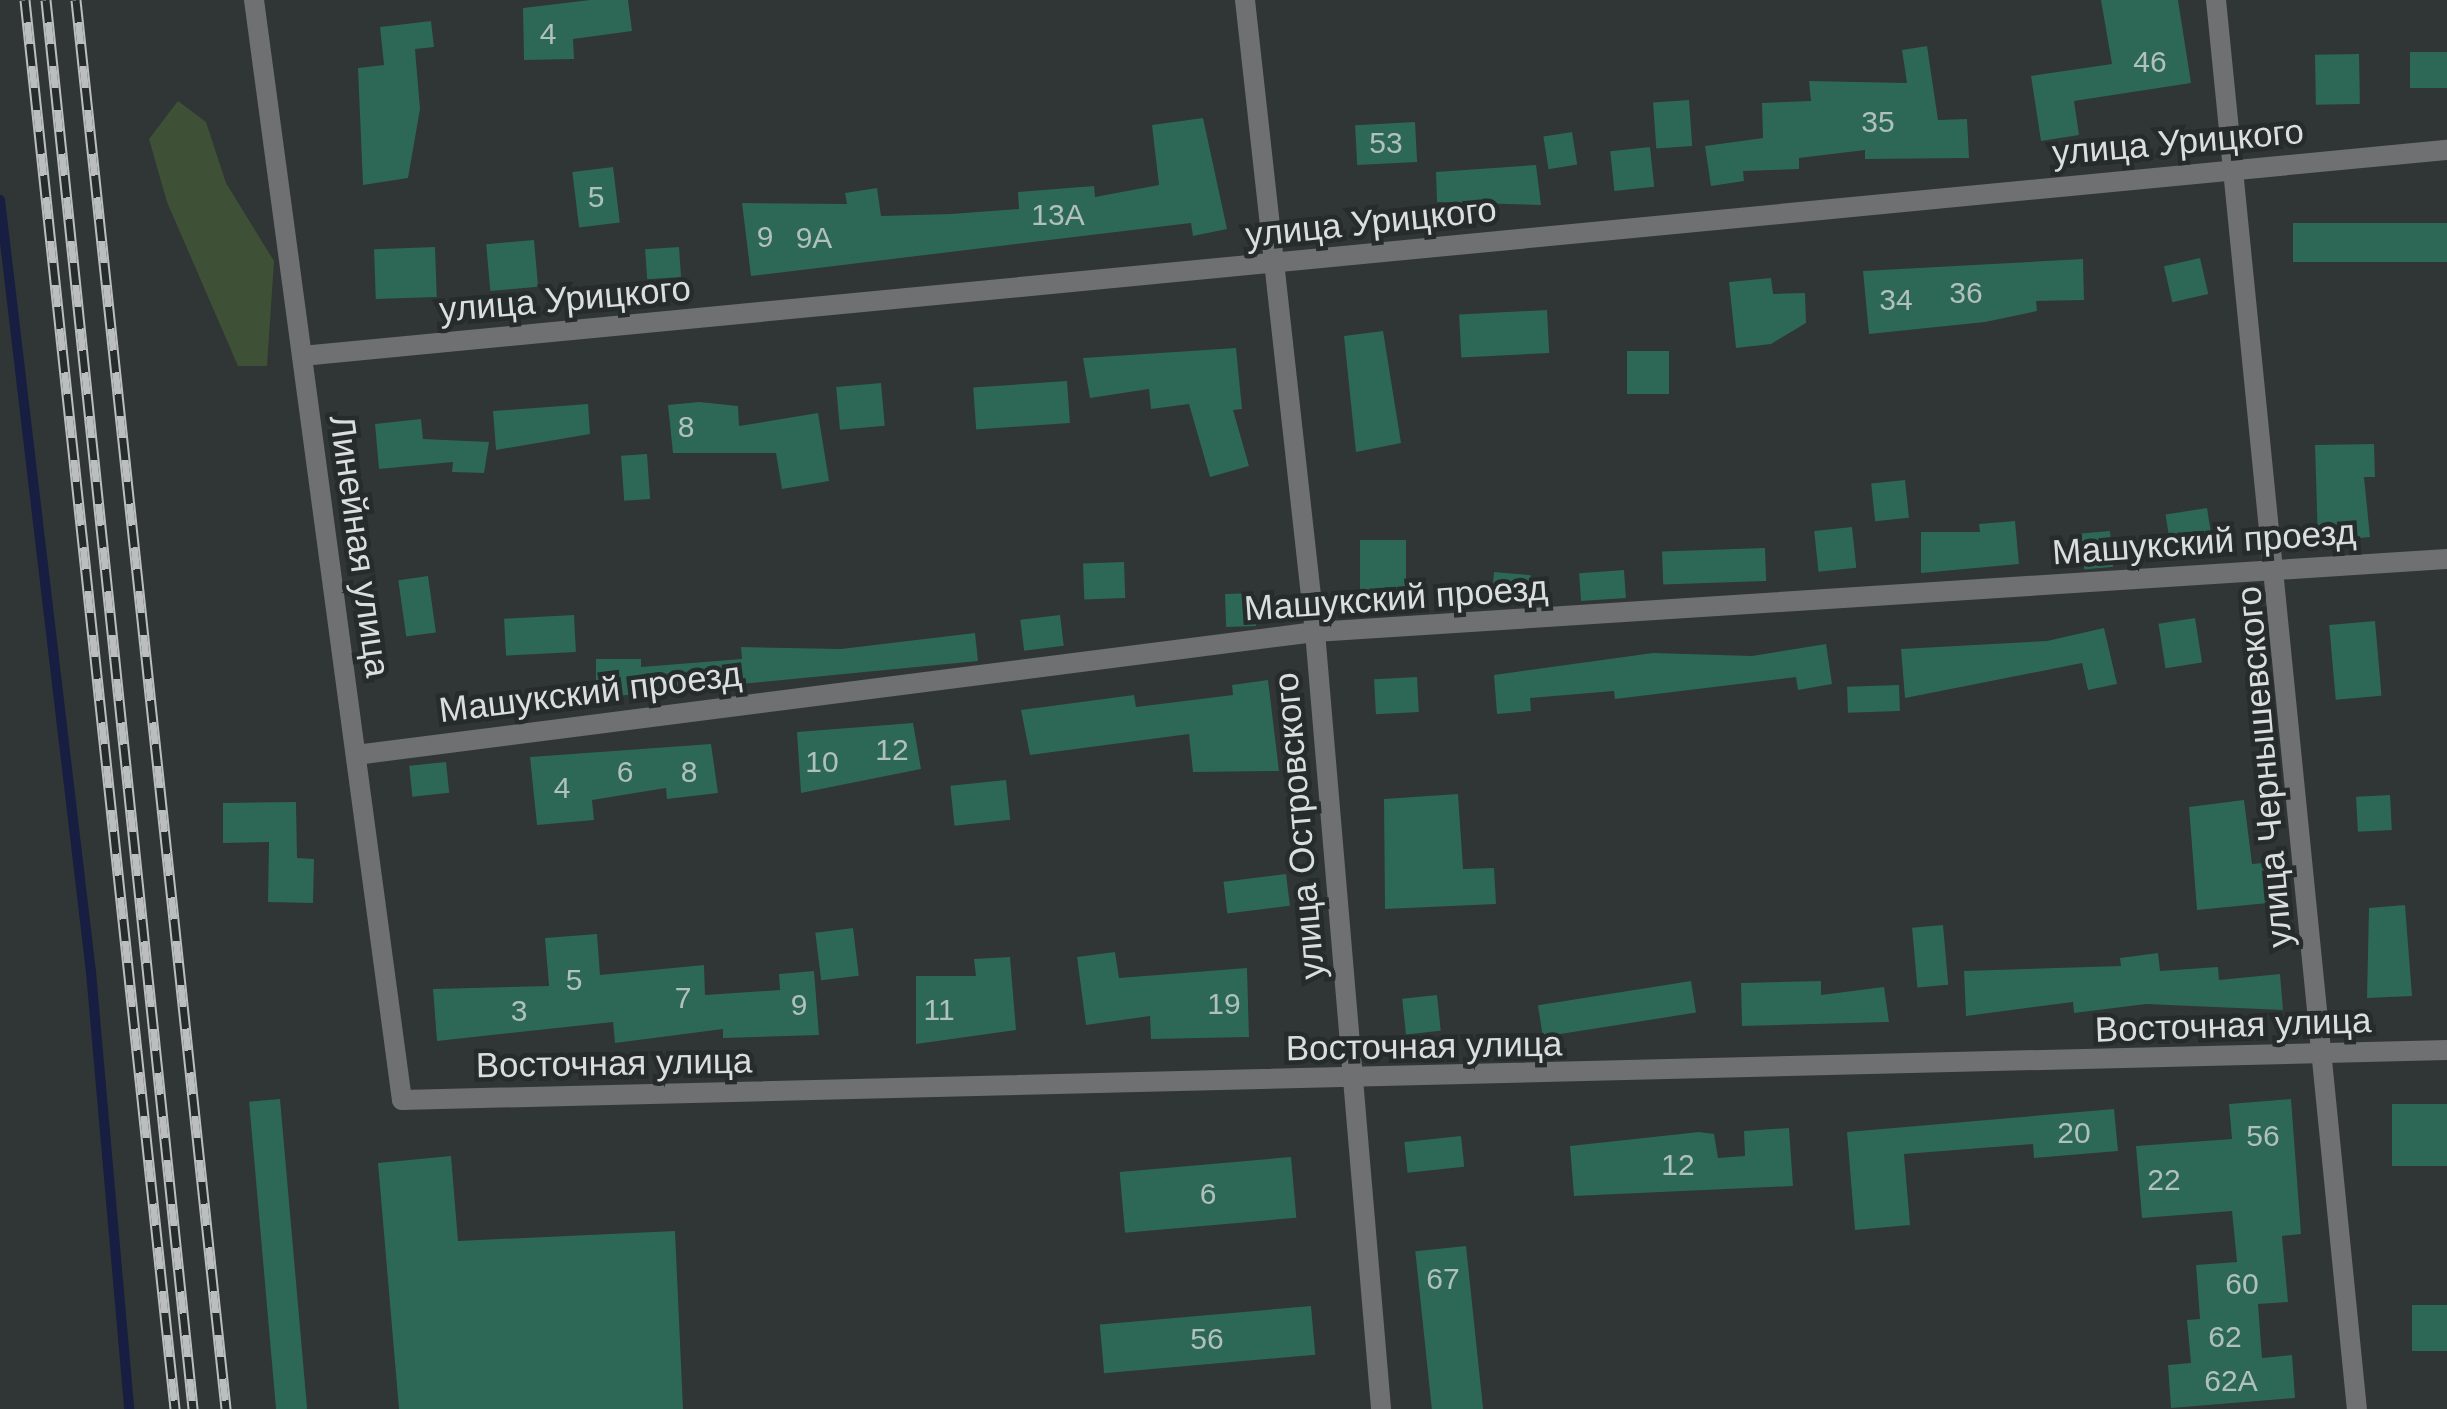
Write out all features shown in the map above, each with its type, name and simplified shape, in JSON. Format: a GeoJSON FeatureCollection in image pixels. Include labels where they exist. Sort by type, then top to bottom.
{"type":"FeatureCollection","features":[{"type":"Feature","properties":{"kind":"street","name":"Линейная улица"},"geometry":{"type":"LineString","coordinates":[[254,0],[402,1100]]}},
{"type":"Feature","properties":{"kind":"street","name":"улица Островского"},"geometry":{"type":"LineString","coordinates":[[1245,0],[1314,632],[1381,1409]]}},
{"type":"Feature","properties":{"kind":"street","name":"улица Чернышевского"},"geometry":{"type":"LineString","coordinates":[[2216,0],[2232,169],[2280,567],[2357,1409]]}},
{"type":"Feature","properties":{"kind":"street","name":"улица Урицкого"},"geometry":{"type":"LineString","coordinates":[[302,356],[2447,150]]}},
{"type":"Feature","properties":{"kind":"street","name":"Машукский проезд"},"geometry":{"type":"LineString","coordinates":[[356,755],[1314,632],[2447,559]]}},
{"type":"Feature","properties":{"kind":"street","name":"Восточная улица"},"geometry":{"type":"LineString","coordinates":[[402,1100],[1353,1080],[2447,1050]]}},
{"type":"Feature","properties":{"kind":"green space"},"geometry":{"type":"Polygon","coordinates":[[[178,101],[206,122],[226,183],[274,261],[267,366],[238,366],[167,202],[149,139],[178,101]]]}},
{"type":"Feature","properties":{"kind":"building"},"geometry":{"type":"Polygon","coordinates":[[[628,0],[632,31],[573,39],[574,59],[524,60],[523,8],[628,0]]]}},
{"type":"Feature","properties":{"kind":"building"},"geometry":{"type":"Polygon","coordinates":[[[2101,0],[2178,0],[2191,83],[2074,101],[2079,135],[2041,141],[2031,76],[2112,64],[2101,0]]]}},
{"type":"Feature","properties":{"kind":"building"},"geometry":{"type":"Polygon","coordinates":[[[431,21],[434,47],[415,49],[420,109],[408,178],[363,185],[358,68],[384,65],[380,27],[431,21]]]}},
{"type":"Feature","properties":{"kind":"building"},"geometry":{"type":"Polygon","coordinates":[[[1927,46],[1938,120],[1967,119],[1969,158],[1865,159],[1865,150],[1799,158],[1799,169],[1743,171],[1744,181],[1711,186],[1705,146],[1763,138],[1762,103],[1811,101],[1809,81],[1907,83],[1902,50],[1927,46]]]}},
{"type":"Feature","properties":{"kind":"building"},"geometry":{"type":"Polygon","coordinates":[[[2410,52],[2447,52],[2447,88],[2410,88],[2410,52]]]}},
{"type":"Feature","properties":{"kind":"building"},"geometry":{"type":"Polygon","coordinates":[[[2359,54],[2360,104],[2316,105],[2315,55],[2359,54]]]}},
{"type":"Feature","properties":{"kind":"building"},"geometry":{"type":"Polygon","coordinates":[[[1689,100],[1692,146],[1656,148],[1653,103],[1689,100]]]}},
{"type":"Feature","properties":{"kind":"building"},"geometry":{"type":"Polygon","coordinates":[[[1203,118],[1227,229],[1193,236],[1191,223],[751,276],[742,203],[847,204],[845,193],[877,188],[881,216],[1019,209],[1018,192],[1094,186],[1095,197],[1159,185],[1152,125],[1203,118]]]}},
{"type":"Feature","properties":{"kind":"building"},"geometry":{"type":"Polygon","coordinates":[[[1415,122],[1417,162],[1357,165],[1355,125],[1415,122]]]}},
{"type":"Feature","properties":{"kind":"building"},"geometry":{"type":"Polygon","coordinates":[[[1572,132],[1577,165],[1549,169],[1543,137],[1572,132]]]}},
{"type":"Feature","properties":{"kind":"building"},"geometry":{"type":"Polygon","coordinates":[[[1650,147],[1654,187],[1614,191],[1610,151],[1650,147]]]}},
{"type":"Feature","properties":{"kind":"building"},"geometry":{"type":"Polygon","coordinates":[[[1536,165],[1541,205],[1437,202],[1436,172],[1536,165]]]}},
{"type":"Feature","properties":{"kind":"building"},"geometry":{"type":"Polygon","coordinates":[[[613,167],[620,223],[579,228],[572,172],[613,167]]]}},
{"type":"Feature","properties":{"kind":"building"},"geometry":{"type":"Polygon","coordinates":[[[2293,223],[2447,223],[2447,262],[2293,262],[2293,223]]]}},
{"type":"Feature","properties":{"kind":"building"},"geometry":{"type":"Polygon","coordinates":[[[534,240],[538,287],[490,291],[486,244],[534,240]]]}},
{"type":"Feature","properties":{"kind":"building"},"geometry":{"type":"Polygon","coordinates":[[[435,247],[437,297],[376,299],[374,249],[435,247]]]}},
{"type":"Feature","properties":{"kind":"building"},"geometry":{"type":"Polygon","coordinates":[[[679,247],[681,277],[647,279],[645,249],[679,247]]]}},
{"type":"Feature","properties":{"kind":"building"},"geometry":{"type":"Polygon","coordinates":[[[2200,258],[2208,294],[2172,302],[2164,266],[2200,258]]]}},
{"type":"Feature","properties":{"kind":"building"},"geometry":{"type":"Polygon","coordinates":[[[2083,259],[2084,300],[2036,301],[2037,311],[1985,322],[1869,334],[1863,271],[2083,259]]]}},
{"type":"Feature","properties":{"kind":"building"},"geometry":{"type":"Polygon","coordinates":[[[1771,278],[1773,294],[1805,293],[1806,323],[1771,344],[1736,348],[1729,282],[1771,278]]]}},
{"type":"Feature","properties":{"kind":"building"},"geometry":{"type":"Polygon","coordinates":[[[1547,310],[1549,353],[1461,358],[1459,315],[1547,310]]]}},
{"type":"Feature","properties":{"kind":"building"},"geometry":{"type":"Polygon","coordinates":[[[1383,331],[1401,443],[1356,452],[1344,336],[1383,331]]]}},
{"type":"Feature","properties":{"kind":"building"},"geometry":{"type":"Polygon","coordinates":[[[1236,348],[1242,409],[1233,410],[1249,466],[1210,477],[1189,404],[1151,409],[1149,389],[1090,398],[1083,358],[1236,348]]]}},
{"type":"Feature","properties":{"kind":"building"},"geometry":{"type":"Polygon","coordinates":[[[1627,351],[1669,351],[1669,394],[1627,394],[1627,351]]]}},
{"type":"Feature","properties":{"kind":"building"},"geometry":{"type":"Polygon","coordinates":[[[1067,381],[1070,423],[976,429],[973,388],[1067,381]]]}},
{"type":"Feature","properties":{"kind":"building"},"geometry":{"type":"Polygon","coordinates":[[[881,383],[885,426],[840,430],[836,387],[881,383]]]}},
{"type":"Feature","properties":{"kind":"building"},"geometry":{"type":"Polygon","coordinates":[[[699,402],[738,406],[739,426],[818,413],[829,481],[782,489],[776,453],[673,453],[668,405],[699,402]]]}},
{"type":"Feature","properties":{"kind":"building"},"geometry":{"type":"Polygon","coordinates":[[[588,404],[590,434],[496,450],[493,411],[588,404]]]}},
{"type":"Feature","properties":{"kind":"building"},"geometry":{"type":"Polygon","coordinates":[[[421,419],[423,439],[489,442],[484,473],[452,472],[453,462],[379,469],[375,424],[421,419]]]}},
{"type":"Feature","properties":{"kind":"building"},"geometry":{"type":"Polygon","coordinates":[[[2374,444],[2375,477],[2364,477],[2370,537],[2318,542],[2315,445],[2374,444]]]}},
{"type":"Feature","properties":{"kind":"building"},"geometry":{"type":"Polygon","coordinates":[[[647,454],[650,499],[624,501],[621,456],[647,454]]]}},
{"type":"Feature","properties":{"kind":"building"},"geometry":{"type":"Polygon","coordinates":[[[1905,480],[1909,518],[1875,521],[1871,484],[1905,480]]]}},
{"type":"Feature","properties":{"kind":"building"},"geometry":{"type":"Polygon","coordinates":[[[2207,508],[2212,540],[2171,546],[2166,515],[2207,508]]]}},
{"type":"Feature","properties":{"kind":"building"},"geometry":{"type":"Polygon","coordinates":[[[2015,521],[2019,564],[1921,573],[1921,532],[1980,532],[1979,524],[2015,521]]]}},
{"type":"Feature","properties":{"kind":"building"},"geometry":{"type":"Polygon","coordinates":[[[1852,527],[1856,568],[1818,572],[1814,531],[1852,527]]]}},
{"type":"Feature","properties":{"kind":"building"},"geometry":{"type":"Polygon","coordinates":[[[2110,531],[2113,567],[2084,569],[2081,534],[2110,531]]]}},
{"type":"Feature","properties":{"kind":"building"},"geometry":{"type":"Polygon","coordinates":[[[1360,540],[1406,540],[1406,595],[1360,595],[1360,540]]]}},
{"type":"Feature","properties":{"kind":"building"},"geometry":{"type":"Polygon","coordinates":[[[1765,548],[1766,581],[1663,585],[1662,552],[1765,548]]]}},
{"type":"Feature","properties":{"kind":"building"},"geometry":{"type":"Polygon","coordinates":[[[1124,562],[1125,598],[1084,599],[1083,563],[1124,562]]]}},
{"type":"Feature","properties":{"kind":"building"},"geometry":{"type":"Polygon","coordinates":[[[1624,570],[1626,598],[1581,601],[1579,573],[1624,570]]]}},
{"type":"Feature","properties":{"kind":"building"},"geometry":{"type":"Polygon","coordinates":[[[1494,572],[1531,575],[1528,603],[1492,600],[1494,572]]]}},
{"type":"Feature","properties":{"kind":"building"},"geometry":{"type":"Polygon","coordinates":[[[428,576],[436,632],[406,637],[398,580],[428,576]]]}},
{"type":"Feature","properties":{"kind":"building"},"geometry":{"type":"Polygon","coordinates":[[[1255,593],[1256,626],[1226,627],[1225,594],[1255,593]]]}},
{"type":"Feature","properties":{"kind":"building"},"geometry":{"type":"Polygon","coordinates":[[[574,615],[576,652],[506,656],[504,619],[574,615]]]}},
{"type":"Feature","properties":{"kind":"building"},"geometry":{"type":"Polygon","coordinates":[[[1060,615],[1064,646],[1024,651],[1020,620],[1060,615]]]}},
{"type":"Feature","properties":{"kind":"building"},"geometry":{"type":"Polygon","coordinates":[[[2195,618],[2202,662],[2165,668],[2158,624],[2195,618]]]}},
{"type":"Feature","properties":{"kind":"building"},"geometry":{"type":"Polygon","coordinates":[[[2375,621],[2382,696],[2336,700],[2329,625],[2375,621]]]}},
{"type":"Feature","properties":{"kind":"building"},"geometry":{"type":"Polygon","coordinates":[[[2104,628],[2117,684],[2088,690],[2082,663],[1905,698],[1901,649],[2047,641],[2104,628]]]}},
{"type":"Feature","properties":{"kind":"building"},"geometry":{"type":"Polygon","coordinates":[[[975,633],[978,661],[596,698],[596,659],[641,659],[641,667],[742,659],[741,647],[841,649],[975,633]]]}},
{"type":"Feature","properties":{"kind":"building"},"geometry":{"type":"Polygon","coordinates":[[[1826,644],[1832,684],[1798,690],[1796,677],[1615,699],[1614,691],[1530,698],[1531,711],[1497,714],[1494,675],[1653,653],[1752,656],[1826,644]]]}},
{"type":"Feature","properties":{"kind":"building"},"geometry":{"type":"Polygon","coordinates":[[[1417,677],[1419,712],[1376,714],[1374,679],[1417,677]]]}},
{"type":"Feature","properties":{"kind":"building"},"geometry":{"type":"Polygon","coordinates":[[[1268,680],[1279,771],[1193,772],[1189,734],[1030,755],[1021,710],[1134,695],[1136,707],[1233,695],[1232,685],[1268,680]]]}},
{"type":"Feature","properties":{"kind":"building"},"geometry":{"type":"Polygon","coordinates":[[[1899,685],[1900,711],[1848,713],[1847,687],[1899,685]]]}},
{"type":"Feature","properties":{"kind":"building"},"geometry":{"type":"Polygon","coordinates":[[[913,723],[921,769],[801,793],[797,732],[913,723]]]}},
{"type":"Feature","properties":{"kind":"building"},"geometry":{"type":"Polygon","coordinates":[[[711,744],[718,793],[667,799],[666,788],[592,800],[594,820],[537,825],[530,757],[711,744]]]}},
{"type":"Feature","properties":{"kind":"building"},"geometry":{"type":"Polygon","coordinates":[[[446,762],[449,793],[412,797],[409,766],[446,762]]]}},
{"type":"Feature","properties":{"kind":"building"},"geometry":{"type":"Polygon","coordinates":[[[1006,780],[1010,820],[954,826],[950,786],[1006,780]]]}},
{"type":"Feature","properties":{"kind":"building"},"geometry":{"type":"Polygon","coordinates":[[[1458,794],[1463,869],[1494,868],[1496,904],[1385,909],[1384,799],[1458,794]]]}},
{"type":"Feature","properties":{"kind":"building"},"geometry":{"type":"Polygon","coordinates":[[[2390,795],[2392,830],[2358,832],[2356,797],[2390,795]]]}},
{"type":"Feature","properties":{"kind":"building"},"geometry":{"type":"Polygon","coordinates":[[[2244,800],[2252,864],[2274,862],[2278,902],[2197,910],[2189,807],[2244,800]]]}},
{"type":"Feature","properties":{"kind":"building"},"geometry":{"type":"Polygon","coordinates":[[[296,802],[297,858],[314,859],[313,903],[268,902],[269,842],[223,843],[223,803],[296,802]]]}},
{"type":"Feature","properties":{"kind":"building"},"geometry":{"type":"Polygon","coordinates":[[[1286,874],[1290,906],[1227,913],[1223,882],[1286,874]]]}},
{"type":"Feature","properties":{"kind":"building"},"geometry":{"type":"Polygon","coordinates":[[[2405,905],[2412,996],[2367,998],[2369,908],[2405,905]]]}},
{"type":"Feature","properties":{"kind":"building"},"geometry":{"type":"Polygon","coordinates":[[[1943,925],[1948,985],[1917,987],[1912,928],[1943,925]]]}},
{"type":"Feature","properties":{"kind":"building"},"geometry":{"type":"Polygon","coordinates":[[[853,928],[859,976],[821,980],[815,933],[853,928]]]}},
{"type":"Feature","properties":{"kind":"building"},"geometry":{"type":"Polygon","coordinates":[[[597,934],[600,975],[704,965],[705,995],[780,990],[779,974],[814,971],[819,1035],[723,1038],[723,1029],[615,1043],[613,1022],[437,1041],[433,989],[549,986],[545,938],[597,934]]]}},
{"type":"Feature","properties":{"kind":"building"},"geometry":{"type":"Polygon","coordinates":[[[1115,952],[1119,978],[1247,968],[1249,1037],[1151,1039],[1150,1016],[1086,1025],[1077,957],[1115,952]]]}},
{"type":"Feature","properties":{"kind":"building"},"geometry":{"type":"Polygon","coordinates":[[[2158,953],[2160,971],[2218,967],[2219,980],[2280,974],[2283,1010],[2146,1004],[2074,1013],[2073,1002],[1966,1016],[1964,971],[2121,966],[2120,958],[2158,953]]]}},
{"type":"Feature","properties":{"kind":"building"},"geometry":{"type":"Polygon","coordinates":[[[1010,957],[1016,1030],[916,1044],[916,976],[976,976],[974,959],[1010,957]]]}},
{"type":"Feature","properties":{"kind":"building"},"geometry":{"type":"Polygon","coordinates":[[[1691,981],[1696,1013],[1543,1037],[1538,1005],[1691,981]]]}},
{"type":"Feature","properties":{"kind":"building"},"geometry":{"type":"Polygon","coordinates":[[[1821,981],[1821,995],[1884,987],[1889,1022],[1742,1026],[1741,983],[1821,981]]]}},
{"type":"Feature","properties":{"kind":"building"},"geometry":{"type":"Polygon","coordinates":[[[1437,995],[1441,1031],[1406,1034],[1402,999],[1437,995]]]}},
{"type":"Feature","properties":{"kind":"building"},"geometry":{"type":"Polygon","coordinates":[[[280,1099],[307,1409],[276,1409],[249,1102],[280,1099]]]}},
{"type":"Feature","properties":{"kind":"building"},"geometry":{"type":"Polygon","coordinates":[[[2291,1099],[2301,1234],[2282,1236],[2288,1302],[2258,1304],[2262,1358],[2292,1355],[2295,1398],[2171,1408],[2168,1365],[2191,1363],[2187,1320],[2200,1319],[2196,1265],[2237,1262],[2232,1211],[2142,1218],[2136,1146],[2232,1139],[2229,1104],[2291,1099]]]}},
{"type":"Feature","properties":{"kind":"building"},"geometry":{"type":"Polygon","coordinates":[[[2392,1104],[2447,1104],[2447,1166],[2392,1166],[2392,1104]]]}},
{"type":"Feature","properties":{"kind":"building"},"geometry":{"type":"Polygon","coordinates":[[[2114,1109],[2118,1151],[2034,1158],[2033,1144],[1904,1154],[1910,1225],[1855,1230],[1847,1132],[2114,1109]]]}},
{"type":"Feature","properties":{"kind":"building"},"geometry":{"type":"Polygon","coordinates":[[[1789,1128],[1793,1186],[1574,1196],[1570,1146],[1699,1132],[1714,1134],[1718,1158],[1745,1156],[1744,1131],[1789,1128]]]}},
{"type":"Feature","properties":{"kind":"building"},"geometry":{"type":"Polygon","coordinates":[[[1461,1136],[1464,1167],[1408,1173],[1404,1142],[1461,1136]]]}},
{"type":"Feature","properties":{"kind":"building"},"geometry":{"type":"Polygon","coordinates":[[[451,1156],[458,1241],[675,1231],[683,1409],[399,1409],[378,1163],[451,1156]]]}},
{"type":"Feature","properties":{"kind":"building"},"geometry":{"type":"Polygon","coordinates":[[[1291,1157],[1296,1218],[1125,1233],[1120,1172],[1291,1157]]]}},
{"type":"Feature","properties":{"kind":"building"},"geometry":{"type":"Polygon","coordinates":[[[1466,1246],[1483,1409],[1432,1409],[1415,1251],[1466,1246]]]}},
{"type":"Feature","properties":{"kind":"building"},"geometry":{"type":"Polygon","coordinates":[[[2412,1305],[2447,1305],[2447,1351],[2412,1351],[2412,1305]]]}},
{"type":"Feature","properties":{"kind":"building"},"geometry":{"type":"Polygon","coordinates":[[[1311,1306],[1315,1355],[1104,1373],[1100,1324],[1311,1306]]]}},
{"type":"Feature","properties":{"kind":"waterway"},"geometry":{"type":"LineString","coordinates":[[0,200],[91,972],[129,1409]]}},
{"type":"Feature","properties":{"kind":"railway"},"geometry":{"type":"LineString","coordinates":[[25,0],[175,1409]]}},
{"type":"Feature","properties":{"kind":"railway"},"geometry":{"type":"LineString","coordinates":[[46,0],[193,1409]]}},
{"type":"Feature","properties":{"kind":"railway"},"geometry":{"type":"LineString","coordinates":[[76,0],[226,1409]]}}]}
